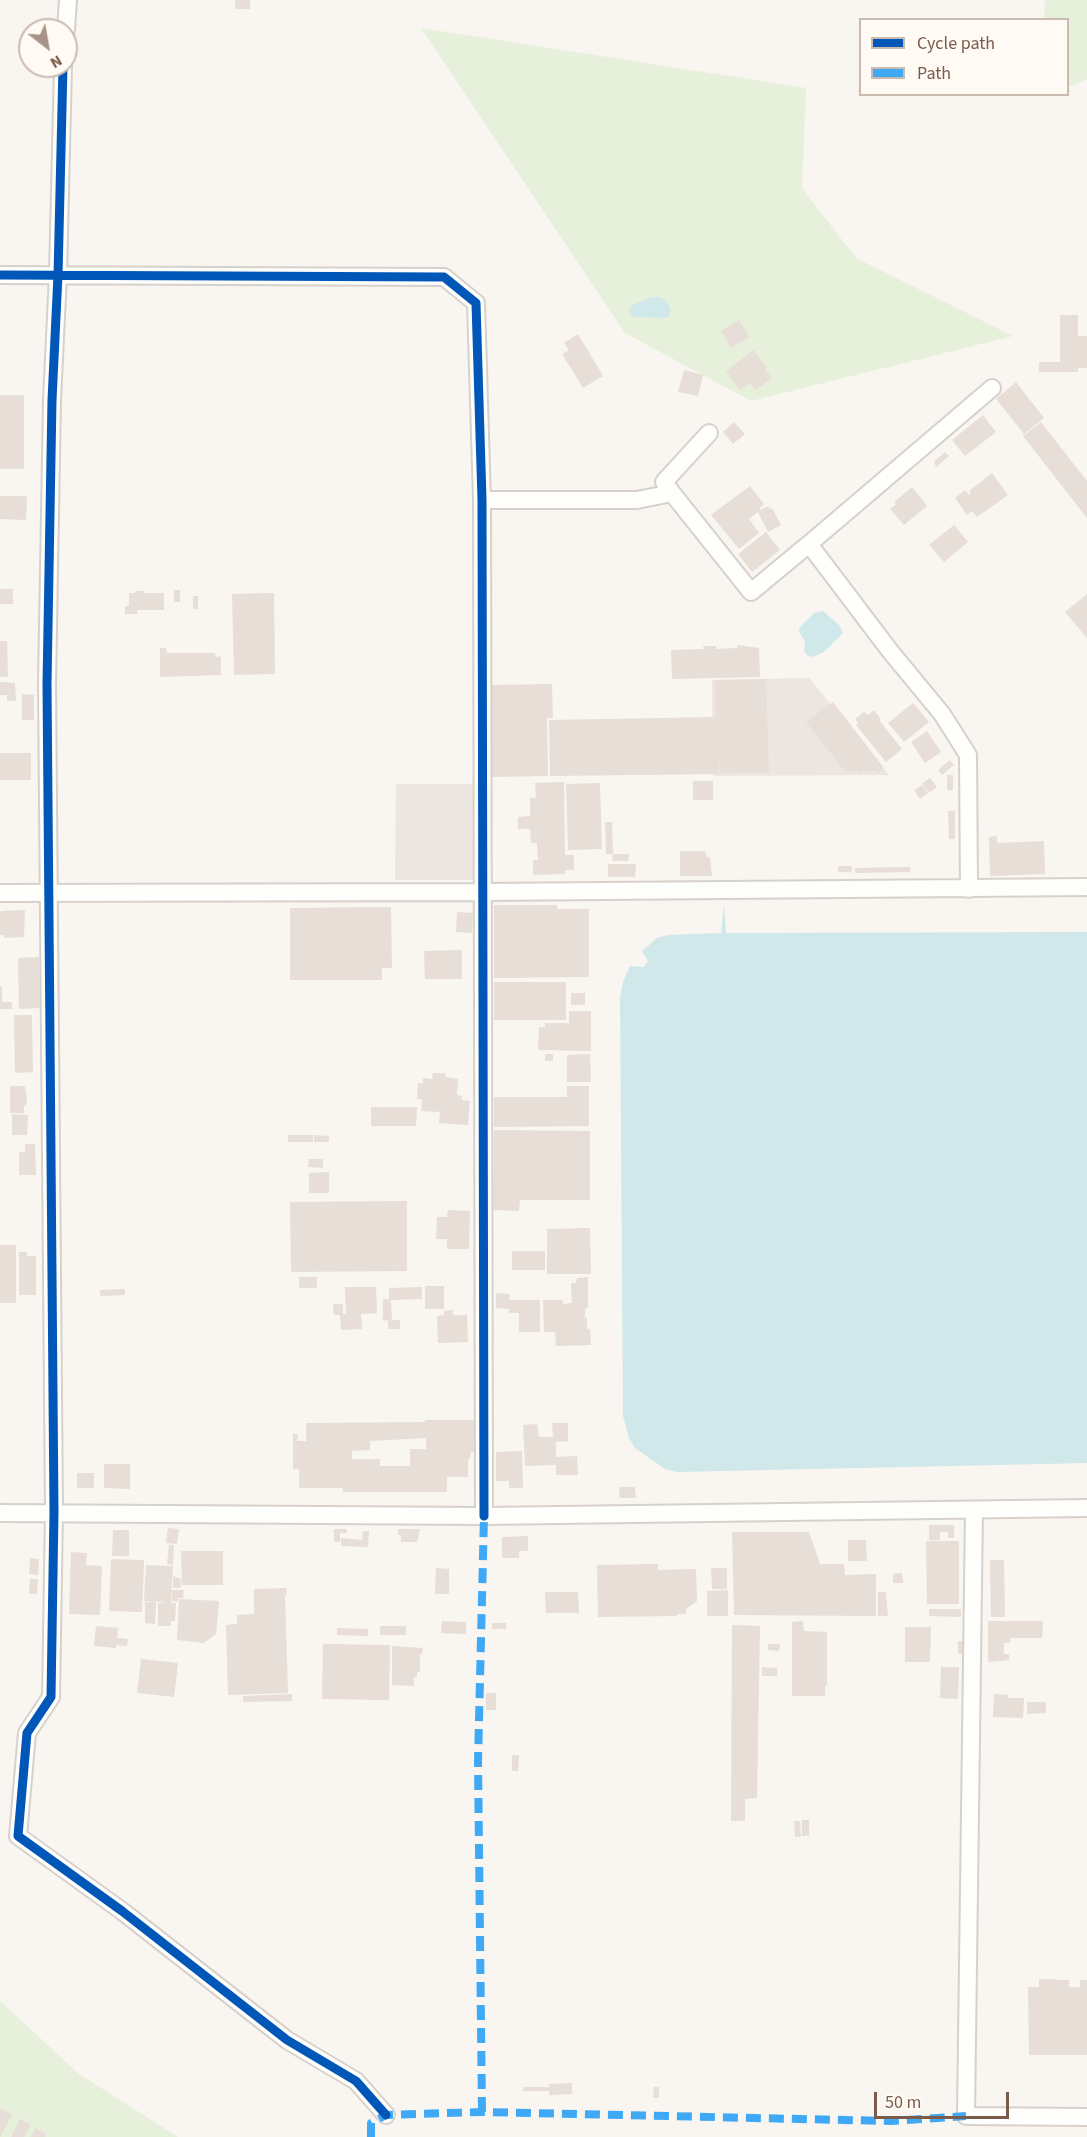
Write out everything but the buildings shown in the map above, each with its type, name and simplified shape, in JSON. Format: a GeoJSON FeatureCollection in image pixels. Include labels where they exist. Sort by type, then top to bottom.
{"type":"FeatureCollection","features":[{"type":"Feature","properties":{"kind":"street"},"geometry":{"type":"LineString","coordinates":[[67,18],[68,0]]}},
{"type":"Feature","properties":{"kind":"street"},"geometry":{"type":"LineString","coordinates":[[63,78],[58,274],[52,400],[47,684],[54,1512],[51,1697],[27,1733],[18,1836],[122,1911],[287,2040],[356,2081],[386,2115]]}},
{"type":"Feature","properties":{"kind":"street"},"geometry":{"type":"LineString","coordinates":[[0,275],[444,277],[476,303],[482,500],[484,1516]]}},
{"type":"Feature","properties":{"kind":"street"},"geometry":{"type":"LineString","coordinates":[[709,433],[664,482],[751,592],[992,388]]}},
{"type":"Feature","properties":{"kind":"street"},"geometry":{"type":"LineString","coordinates":[[482,500],[637,500],[672,494]]}},
{"type":"Feature","properties":{"kind":"street"},"geometry":{"type":"LineString","coordinates":[[809,544],[890,651],[942,714],[968,754],[969,889]]}},
{"type":"Feature","properties":{"kind":"street"},"geometry":{"type":"LineString","coordinates":[[0,893],[1087,887]]}},
{"type":"Feature","properties":{"kind":"street"},"geometry":{"type":"LineString","coordinates":[[0,1513],[484,1516],[1087,1508]]}},
{"type":"Feature","properties":{"kind":"street"},"geometry":{"type":"LineString","coordinates":[[974,1510],[966,2116],[1087,2117]]}},
{"type":"Feature","properties":{"kind":"shaded area"},"geometry":{"type":"Polygon","coordinates":[[[809,678],[889,775],[713,776],[712,680],[809,678]]]}},
{"type":"Feature","properties":{"kind":"shaded area"},"geometry":{"type":"Polygon","coordinates":[[[396,784],[479,784],[477,880],[395,880],[396,784]]]}},
{"type":"Feature","properties":{"kind":"green space"},"geometry":{"type":"Polygon","coordinates":[[[1045,0],[1087,0],[1087,79],[1069,87],[1069,18],[1044,18],[1045,0]]]}},
{"type":"Feature","properties":{"kind":"green space"},"geometry":{"type":"Polygon","coordinates":[[[421,28],[806,88],[802,188],[856,258],[1013,336],[751,401],[625,333],[421,28]]]}},
{"type":"Feature","properties":{"kind":"green space"},"geometry":{"type":"Polygon","coordinates":[[[0,2001],[79,2074],[178,2137],[0,2137],[0,2001]]]}},
{"type":"Feature","properties":{"kind":"water"},"geometry":{"type":"Polygon","coordinates":[[[652,297],[660,297],[667,302],[671,310],[668,318],[634,317],[629,312],[632,305],[652,297]]]}},
{"type":"Feature","properties":{"kind":"water"},"geometry":{"type":"Polygon","coordinates":[[[823,611],[839,625],[843,633],[824,652],[813,657],[804,651],[805,642],[799,631],[814,613],[823,611]]]}},
{"type":"Feature","properties":{"kind":"water"},"geometry":{"type":"Polygon","coordinates":[[[724,905],[726,933],[1087,932],[1087,1463],[677,1472],[665,1469],[635,1448],[629,1438],[623,1416],[620,997],[630,966],[644,967],[648,961],[642,951],[657,938],[668,935],[721,933],[724,905]]]}},
{"type":"Feature","properties":{"kind":"marked path"},"geometry":{"type":"LineString","coordinates":[[482,2112],[478,1761],[484,1516]]}},
{"type":"Feature","properties":{"kind":"marked path"},"geometry":{"type":"LineString","coordinates":[[371,2137],[371,2123],[386,2115],[482,2112],[891,2121],[966,2116]]}},
{"type":"Feature","properties":{"kind":"cycle path"},"geometry":{"type":"LineString","coordinates":[[63,78],[58,275],[52,400],[47,684],[54,1512],[51,1697],[27,1733],[18,1836],[122,1911],[287,2040],[356,2081],[386,2115]]}},
{"type":"Feature","properties":{"kind":"cycle path"},"geometry":{"type":"LineString","coordinates":[[0,275],[444,277],[476,303],[482,500],[484,1516]]}}]}
